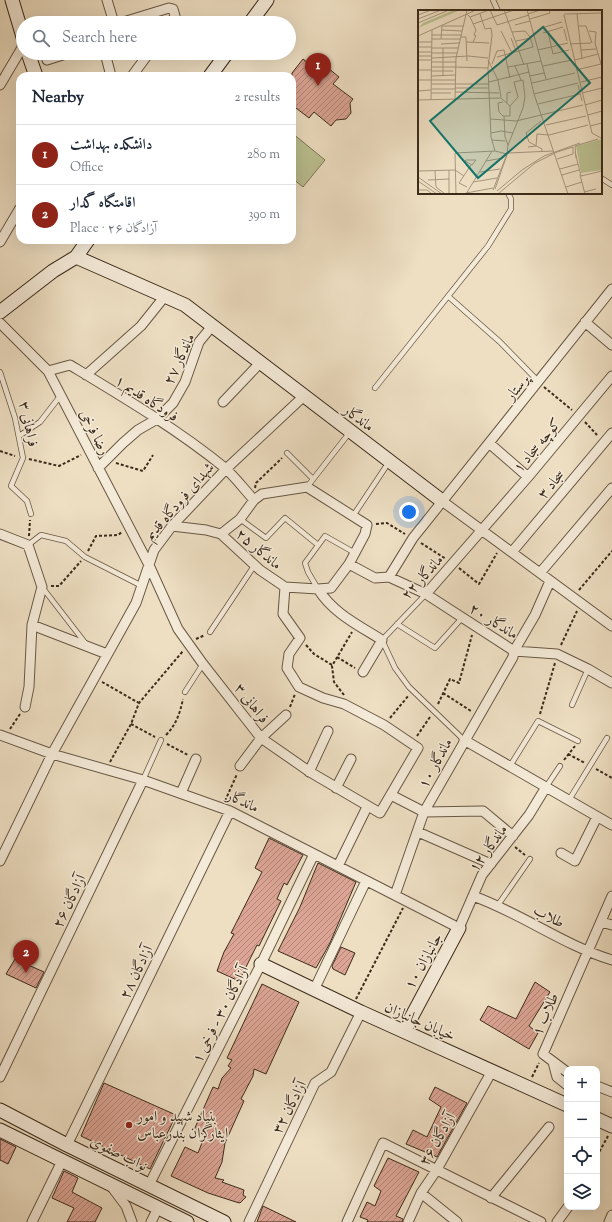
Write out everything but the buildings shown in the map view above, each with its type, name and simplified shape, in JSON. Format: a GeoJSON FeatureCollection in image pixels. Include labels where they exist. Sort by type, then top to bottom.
{"type":"FeatureCollection","features":[{"type":"Feature","properties":{"kind":"street"},"geometry":{"type":"LineString","coordinates":[[12,0],[17,16]]}},
{"type":"Feature","properties":{"kind":"street"},"geometry":{"type":"LineString","coordinates":[[107,0],[112,16]]}},
{"type":"Feature","properties":{"kind":"street"},"geometry":{"type":"LineString","coordinates":[[255,16],[267,0]]}},
{"type":"Feature","properties":{"kind":"street"},"geometry":{"type":"LineString","coordinates":[[143,16],[169,8],[175,12],[175,16]]}},
{"type":"Feature","properties":{"kind":"street"},"geometry":{"type":"LineString","coordinates":[[0,85],[16,58]]}},
{"type":"Feature","properties":{"kind":"street"},"geometry":{"type":"LineString","coordinates":[[30,60],[35,72]]}},
{"type":"Feature","properties":{"kind":"street"},"geometry":{"type":"LineString","coordinates":[[107,60],[110,72]]}},
{"type":"Feature","properties":{"kind":"street"},"geometry":{"type":"LineString","coordinates":[[135,72],[144,60]]}},
{"type":"Feature","properties":{"kind":"street"},"geometry":{"type":"LineString","coordinates":[[213,72],[222,60]]}},
{"type":"Feature","properties":{"kind":"street"},"geometry":{"type":"LineString","coordinates":[[0,242],[16,215]]}},
{"type":"Feature","properties":{"kind":"street"},"geometry":{"type":"LineString","coordinates":[[0,312],[53,271],[76,257],[85,244]]}},
{"type":"Feature","properties":{"kind":"street","name":"ماندگار"},"geometry":{"type":"LineString","coordinates":[[76,257],[185,305],[442,501],[612,626]]}},
{"type":"Feature","properties":{"kind":"street","name":"پرستار"},"geometry":{"type":"LineString","coordinates":[[388,577],[413,538],[612,289]]}},
{"type":"Feature","properties":{"kind":"street"},"geometry":{"type":"LineString","coordinates":[[86,375],[141,326],[165,296]]}},
{"type":"Feature","properties":{"kind":"street"},"geometry":{"type":"LineString","coordinates":[[586,322],[612,345]]}},
{"type":"Feature","properties":{"kind":"street","name":"رضا فرخی"},"geometry":{"type":"LineString","coordinates":[[0,323],[48,371],[149,566]]}},
{"type":"Feature","properties":{"kind":"street","name":"ماندگار ۲۷"},"geometry":{"type":"LineString","coordinates":[[98,468],[138,430],[157,419],[173,403],[185,382],[199,342],[213,325]]}},
{"type":"Feature","properties":{"kind":"street"},"geometry":{"type":"LineString","coordinates":[[223,402],[261,362]]}},
{"type":"Feature","properties":{"kind":"street","name":"فرودگاه قدیم ۱"},"geometry":{"type":"LineString","coordinates":[[48,371],[70,365],[157,419],[226,469],[254,500]]}},
{"type":"Feature","properties":{"kind":"street","name":"کوچه سجاد ۱"},"geometry":{"type":"LineString","coordinates":[[482,531],[612,376]]}},
{"type":"Feature","properties":{"kind":"street","name":"شهدای فرودگاه قدیم"},"geometry":{"type":"LineString","coordinates":[[0,861],[52,754],[136,603],[154,550],[172,526],[226,469],[304,396]]}},
{"type":"Feature","properties":{"kind":"street","name":"سجاد ۳"},"geometry":{"type":"LineString","coordinates":[[512,552],[612,433]]}},
{"type":"Feature","properties":{"kind":"street"},"geometry":{"type":"LineString","coordinates":[[489,443],[528,477]]}},
{"type":"Feature","properties":{"kind":"street"},"geometry":{"type":"LineString","coordinates":[[254,500],[262,494],[307,487],[367,525],[365,534],[349,564],[331,588],[318,589],[285,587],[283,614],[300,638],[289,654],[287,668],[296,684],[299,687],[322,698],[344,704],[384,725],[418,748],[391,795],[424,812],[483,811],[510,839]]}},
{"type":"Feature","properties":{"kind":"street"},"geometry":{"type":"LineString","coordinates":[[540,573],[612,488]]}},
{"type":"Feature","properties":{"kind":"street","name":"ماندگار ۲۵"},"geometry":{"type":"LineString","coordinates":[[254,500],[240,519],[222,534],[254,566],[285,587]]}},
{"type":"Feature","properties":{"kind":"street"},"geometry":{"type":"LineString","coordinates":[[172,526],[206,530],[222,534]]}},
{"type":"Feature","properties":{"kind":"street","name":"ماندگار ۲۲"},"geometry":{"type":"LineString","coordinates":[[426,594],[482,531]]}},
{"type":"Feature","properties":{"kind":"street"},"geometry":{"type":"LineString","coordinates":[[0,534],[28,545],[42,586],[32,625],[29,687],[25,707]]}},
{"type":"Feature","properties":{"kind":"street","name":"ماندگار ۲۰"},"geometry":{"type":"LineString","coordinates":[[349,564],[375,578],[388,577],[426,594],[514,651],[557,654],[612,683]]}},
{"type":"Feature","properties":{"kind":"street","name":"فراهانی ۳"},"geometry":{"type":"LineString","coordinates":[[149,566],[178,629],[203,664],[261,738],[309,772],[367,807],[380,813],[391,795]]}},
{"type":"Feature","properties":{"kind":"street","name":"ماندگار ۱۰"},"geometry":{"type":"LineString","coordinates":[[395,895],[424,812],[535,615],[550,581]]}},
{"type":"Feature","properties":{"kind":"street"},"geometry":{"type":"LineString","coordinates":[[318,589],[324,598],[343,616],[382,640],[363,672]]}},
{"type":"Feature","properties":{"kind":"street"},"geometry":{"type":"LineString","coordinates":[[32,625],[86,644],[107,654]]}},
{"type":"Feature","properties":{"kind":"street"},"geometry":{"type":"LineString","coordinates":[[240,766],[261,738],[286,715]]}},
{"type":"Feature","properties":{"kind":"street"},"geometry":{"type":"LineString","coordinates":[[309,772],[328,731]]}},
{"type":"Feature","properties":{"kind":"street","name":"ماندگار"},"geometry":{"type":"LineString","coordinates":[[2,736],[52,754],[143,780],[226,809],[459,928]]}},
{"type":"Feature","properties":{"kind":"street"},"geometry":{"type":"LineString","coordinates":[[464,740],[612,825]]}},
{"type":"Feature","properties":{"kind":"street"},"geometry":{"type":"LineString","coordinates":[[181,793],[196,759]]}},
{"type":"Feature","properties":{"kind":"street"},"geometry":{"type":"LineString","coordinates":[[336,788],[351,759]]}},
{"type":"Feature","properties":{"kind":"street","name":"آزادگان ۲۶"},"geometry":{"type":"LineString","coordinates":[[0,1077],[143,780]]}},
{"type":"Feature","properties":{"kind":"street","name":"ماندگار ۱۲"},"geometry":{"type":"LineString","coordinates":[[459,928],[482,875],[529,815],[546,788]]}},
{"type":"Feature","properties":{"kind":"street"},"geometry":{"type":"LineString","coordinates":[[338,866],[367,807]]}},
{"type":"Feature","properties":{"kind":"street","name":"آزادگان ۲۸"},"geometry":{"type":"LineString","coordinates":[[67,1145],[226,809]]}},
{"type":"Feature","properties":{"kind":"street"},"geometry":{"type":"LineString","coordinates":[[561,853],[575,861],[597,817]]}},
{"type":"Feature","properties":{"kind":"street"},"geometry":{"type":"LineString","coordinates":[[418,832],[491,864]]}},
{"type":"Feature","properties":{"kind":"street","name":"آزادگان ۳۰ - فرخی ۱"},"geometry":{"type":"LineString","coordinates":[[148,1185],[261,964],[314,854]]}},
{"type":"Feature","properties":{"kind":"street"},"geometry":{"type":"LineString","coordinates":[[314,990],[366,881]]}},
{"type":"Feature","properties":{"kind":"street","name":"طلاب"},"geometry":{"type":"LineString","coordinates":[[473,896],[498,905],[588,952],[612,960]]}},
{"type":"Feature","properties":{"kind":"street","name":"طلاب ۱"},"geometry":{"type":"LineString","coordinates":[[543,1054],[612,896]]}},
{"type":"Feature","properties":{"kind":"street"},"geometry":{"type":"LineString","coordinates":[[601,922],[612,925]]}},
{"type":"Feature","properties":{"kind":"street","name":"جانبازان ۱۰"},"geometry":{"type":"LineString","coordinates":[[404,1030],[459,928]]}},
{"type":"Feature","properties":{"kind":"street","name":"خیابان جانبازان"},"geometry":{"type":"LineString","coordinates":[[261,964],[314,990],[564,1104]]}},
{"type":"Feature","properties":{"kind":"street","name":"آزادگان ۳۲"},"geometry":{"type":"LineString","coordinates":[[249,1222],[315,1083],[331,1072],[357,1009]]}},
{"type":"Feature","properties":{"kind":"street"},"geometry":{"type":"LineString","coordinates":[[543,1054],[564,1070]]}},
{"type":"Feature","properties":{"kind":"street"},"geometry":{"type":"LineString","coordinates":[[553,1062],[557,1077],[564,1083]]}},
{"type":"Feature","properties":{"kind":"street","name":"آزادگان ۳۶"},"geometry":{"type":"LineString","coordinates":[[408,1222],[421,1193],[436,1171],[492,1071]]}},
{"type":"Feature","properties":{"kind":"street"},"geometry":{"type":"LineString","coordinates":[[600,1087],[611,1089]]}},
{"type":"Feature","properties":{"kind":"street","name":"نواب صفوی"},"geometry":{"type":"LineString","coordinates":[[0,1110],[67,1145],[224,1222]]}},
{"type":"Feature","properties":{"kind":"street"},"geometry":{"type":"LineString","coordinates":[[600,1116],[611,1129]]}},
{"type":"Feature","properties":{"kind":"street"},"geometry":{"type":"LineString","coordinates":[[600,1121],[611,1129]]}},
{"type":"Feature","properties":{"kind":"street"},"geometry":{"type":"LineString","coordinates":[[491,1198],[549,1127]]}},
{"type":"Feature","properties":{"kind":"street"},"geometry":{"type":"LineString","coordinates":[[0,1130],[187,1222]]}},
{"type":"Feature","properties":{"kind":"street"},"geometry":{"type":"LineString","coordinates":[[347,1222],[383,1143],[436,1171],[541,1222]]}},
{"type":"Feature","properties":{"kind":"street"},"geometry":{"type":"LineString","coordinates":[[32,1222],[62,1160]]}},
{"type":"Feature","properties":{"kind":"street"},"geometry":{"type":"LineString","coordinates":[[110,1184],[126,1206],[132,1222]]}},
{"type":"Feature","properties":{"kind":"street"},"geometry":{"type":"LineString","coordinates":[[421,1193],[457,1222]]}},
{"type":"Feature","properties":{"kind":"street"},"geometry":{"type":"LineString","coordinates":[[151,1222],[158,1208]]}},
{"type":"Feature","properties":{"kind":"street"},"geometry":{"type":"LineString","coordinates":[[558,1222],[566,1210]]}},
{"type":"Feature","properties":{"kind":"street"},"geometry":{"type":"LineString","coordinates":[[609,1222],[612,1215]]}},
{"type":"Feature","properties":{"kind":"lane"},"geometry":{"type":"LineString","coordinates":[[493,0],[498,10]]}},
{"type":"Feature","properties":{"kind":"lane"},"geometry":{"type":"LineString","coordinates":[[602,179],[612,185]]}},
{"type":"Feature","properties":{"kind":"lane"},"geometry":{"type":"LineString","coordinates":[[375,388],[488,246],[511,209],[511,199],[508,194]]}},
{"type":"Feature","properties":{"kind":"lane"},"geometry":{"type":"LineString","coordinates":[[449,296],[500,342],[539,382]]}},
{"type":"Feature","properties":{"kind":"lane","name":"فراهانی ۳"},"geometry":{"type":"LineString","coordinates":[[0,372],[15,418],[22,458],[10,486],[27,501],[31,514]]}},
{"type":"Feature","properties":{"kind":"lane"},"geometry":{"type":"LineString","coordinates":[[18,436],[40,422],[61,395]]}},
{"type":"Feature","properties":{"kind":"lane"},"geometry":{"type":"LineString","coordinates":[[307,487],[351,431]]}},
{"type":"Feature","properties":{"kind":"lane"},"geometry":{"type":"LineString","coordinates":[[287,453],[313,479]]}},
{"type":"Feature","properties":{"kind":"lane"},"geometry":{"type":"LineString","coordinates":[[353,516],[389,461]]}},
{"type":"Feature","properties":{"kind":"lane"},"geometry":{"type":"LineString","coordinates":[[240,519],[266,538],[285,518],[318,545]]}},
{"type":"Feature","properties":{"kind":"lane"},"geometry":{"type":"LineString","coordinates":[[28,545],[41,535],[66,541],[85,556],[142,586]]}},
{"type":"Feature","properties":{"kind":"lane"},"geometry":{"type":"LineString","coordinates":[[318,589],[308,572],[305,563],[325,536],[355,553]]}},
{"type":"Feature","properties":{"kind":"lane"},"geometry":{"type":"LineString","coordinates":[[210,632],[254,566]]}},
{"type":"Feature","properties":{"kind":"lane"},"geometry":{"type":"LineString","coordinates":[[42,586],[86,644]]}},
{"type":"Feature","properties":{"kind":"lane","name":"ماندگار ۲۲"},"geometry":{"type":"LineString","coordinates":[[382,640],[426,594]]}},
{"type":"Feature","properties":{"kind":"lane"},"geometry":{"type":"LineString","coordinates":[[397,624],[435,648],[462,618]]}},
{"type":"Feature","properties":{"kind":"lane"},"geometry":{"type":"LineString","coordinates":[[382,640],[395,668],[412,690],[464,740]]}},
{"type":"Feature","properties":{"kind":"lane"},"geometry":{"type":"LineString","coordinates":[[185,692],[203,664]]}},
{"type":"Feature","properties":{"kind":"lane"},"geometry":{"type":"LineString","coordinates":[[572,705],[588,669]]}},
{"type":"Feature","properties":{"kind":"lane"},"geometry":{"type":"LineString","coordinates":[[510,766],[538,721],[578,742]]}},
{"type":"Feature","properties":{"kind":"lane"},"geometry":{"type":"LineString","coordinates":[[569,800],[607,738]]}},
{"type":"Feature","properties":{"kind":"lane"},"geometry":{"type":"LineString","coordinates":[[143,780],[161,740]]}},
{"type":"Feature","properties":{"kind":"lane"},"geometry":{"type":"LineString","coordinates":[[546,788],[560,766]]}},
{"type":"Feature","properties":{"kind":"lane"},"geometry":{"type":"LineString","coordinates":[[498,905],[530,859]]}},
{"type":"Feature","properties":{"kind":"path"},"geometry":{"type":"LineString","coordinates":[[0,451],[22,458],[59,466],[90,451]]}},
{"type":"Feature","properties":{"kind":"path"},"geometry":{"type":"LineString","coordinates":[[254,500],[256,483],[287,453]]}},
{"type":"Feature","properties":{"kind":"path"},"geometry":{"type":"LineString","coordinates":[[105,460],[143,471],[153,455]]}},
{"type":"Feature","properties":{"kind":"path"},"geometry":{"type":"LineString","coordinates":[[28,545],[31,514]]}},
{"type":"Feature","properties":{"kind":"path"},"geometry":{"type":"LineString","coordinates":[[367,525],[387,523],[453,563],[479,584],[502,545]]}},
{"type":"Feature","properties":{"kind":"path"},"geometry":{"type":"LineString","coordinates":[[42,586],[59,586],[85,556],[96,536],[118,535],[129,529]]}},
{"type":"Feature","properties":{"kind":"path"},"geometry":{"type":"LineString","coordinates":[[538,721],[557,654],[577,600],[612,551]]}},
{"type":"Feature","properties":{"kind":"path"},"geometry":{"type":"LineString","coordinates":[[344,704],[344,693],[334,682],[332,666],[357,624]]}},
{"type":"Feature","properties":{"kind":"path"},"geometry":{"type":"LineString","coordinates":[[412,744],[434,712],[450,679],[459,683],[475,626]]}},
{"type":"Feature","properties":{"kind":"path"},"geometry":{"type":"LineString","coordinates":[[105,770],[131,724],[139,703],[189,644],[210,632]]}},
{"type":"Feature","properties":{"kind":"path"},"geometry":{"type":"LineString","coordinates":[[300,638],[314,654],[332,666]]}},
{"type":"Feature","properties":{"kind":"path"},"geometry":{"type":"LineString","coordinates":[[337,657],[363,672]]}},
{"type":"Feature","properties":{"kind":"path"},"geometry":{"type":"LineString","coordinates":[[94,678],[139,703]]}},
{"type":"Feature","properties":{"kind":"path"},"geometry":{"type":"LineString","coordinates":[[286,715],[294,700],[296,684]]}},
{"type":"Feature","properties":{"kind":"path"},"geometry":{"type":"LineString","coordinates":[[384,725],[412,690]]}},
{"type":"Feature","properties":{"kind":"path"},"geometry":{"type":"LineString","coordinates":[[161,740],[172,729],[180,715],[185,692]]}},
{"type":"Feature","properties":{"kind":"path"},"geometry":{"type":"LineString","coordinates":[[443,693],[478,716]]}},
{"type":"Feature","properties":{"kind":"path"},"geometry":{"type":"LineString","coordinates":[[2,736],[25,707]]}},
{"type":"Feature","properties":{"kind":"path"},"geometry":{"type":"LineString","coordinates":[[560,766],[578,742]]}},
{"type":"Feature","properties":{"kind":"path"},"geometry":{"type":"LineString","coordinates":[[568,754],[612,778]]}},
{"type":"Feature","properties":{"kind":"path"},"geometry":{"type":"LineString","coordinates":[[226,809],[240,766]]}},
{"type":"Feature","properties":{"kind":"path"},"geometry":{"type":"LineString","coordinates":[[510,839],[530,859]]}},
{"type":"Feature","properties":{"kind":"path"},"geometry":{"type":"LineString","coordinates":[[357,1009],[406,901]]}},
{"type":"Feature","properties":{"kind":"path","name":"طلاب ۱"},"geometry":{"type":"LineString","coordinates":[[528,1088],[543,1054]]}},
{"type":"Feature","properties":{"kind":"path"},"geometry":{"type":"LineString","coordinates":[[600,1150],[611,1129]]}},
{"type":"Feature","properties":{"kind":"green space"},"geometry":{"type":"Polygon","coordinates":[[[296,136],[325,160],[303,187],[296,181],[296,136]]]}},
{"type":"Feature","properties":{"kind":"place","name":"دانشکده بهداشت"},"geometry":{"type":"Point","coordinates":[318,86]}},
{"type":"Feature","properties":{"kind":"place","name":"اقامتگاه گدار"},"geometry":{"type":"Point","coordinates":[26,973]}},
{"type":"Feature","properties":{"kind":"place","name":"بنیاد شهید و امور ایثارگران بندرعباس"},"geometry":{"type":"Point","coordinates":[129,1125]}}]}
